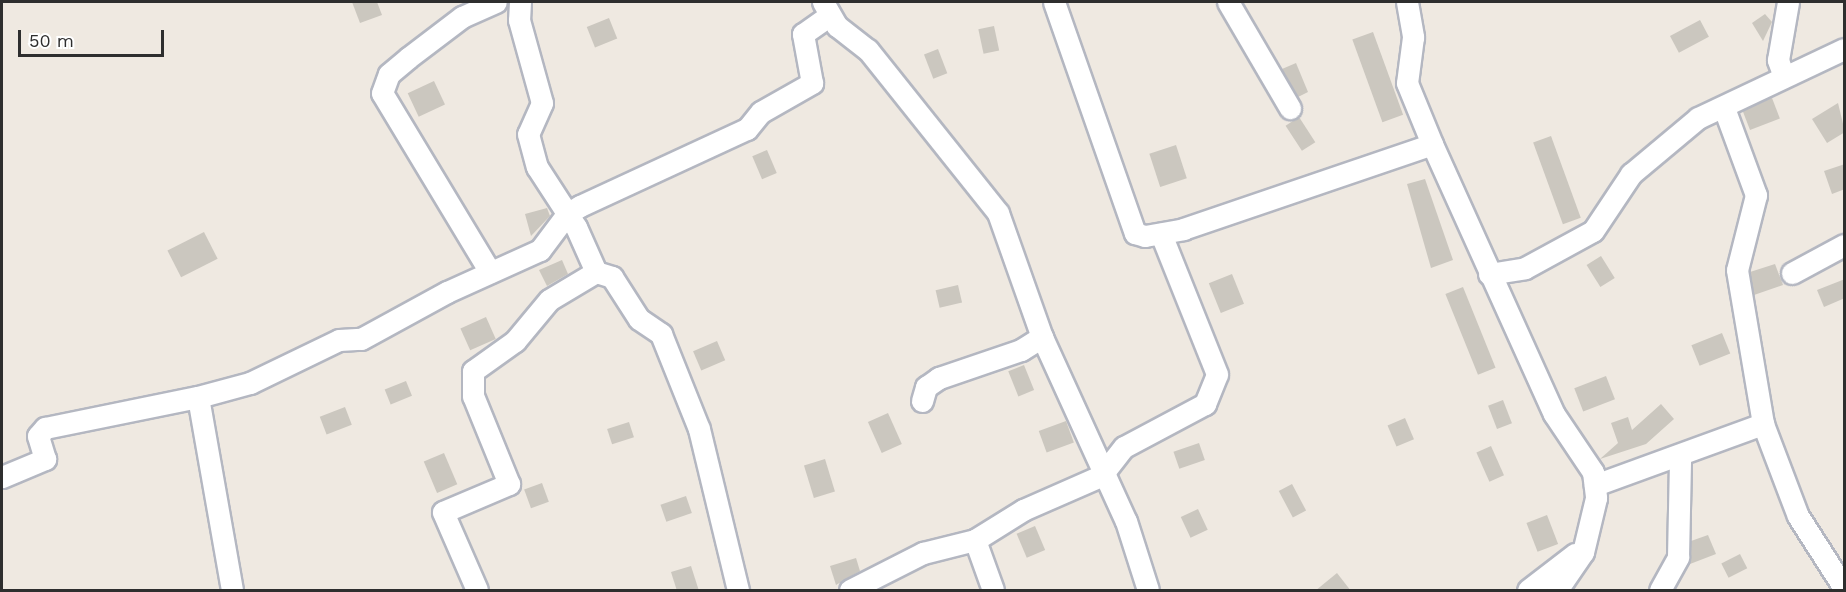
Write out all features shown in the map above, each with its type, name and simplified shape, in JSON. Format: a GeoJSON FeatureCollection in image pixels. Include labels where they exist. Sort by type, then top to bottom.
{"type":"FeatureCollection","features":[{"type":"Feature","properties":{"kind":"street"},"geometry":{"type":"LineString","coordinates":[[490,272],[382,93],[389,74],[408,58],[462,17],[496,2]]}},
{"type":"Feature","properties":{"kind":"street"},"geometry":{"type":"LineString","coordinates":[[520,2],[519,20],[542,103],[528,134],[541,178],[567,214],[597,272],[612,277],[639,319],[661,334],[699,429],[738,591]]}},
{"type":"Feature","properties":{"kind":"street"},"geometry":{"type":"LineString","coordinates":[[1054,2],[1094,121],[1118,174],[1130,227],[1145,236],[1161,234],[1432,144]]}},
{"type":"Feature","properties":{"kind":"street"},"geometry":{"type":"LineString","coordinates":[[1228,2],[1290,108]]}},
{"type":"Feature","properties":{"kind":"street"},"geometry":{"type":"LineString","coordinates":[[1407,2],[1413,36],[1407,83],[1489,274],[1558,423],[1590,463],[1595,485],[1583,552],[1557,591]]}},
{"type":"Feature","properties":{"kind":"street"},"geometry":{"type":"LineString","coordinates":[[1783,74],[1778,60],[1788,2]]}},
{"type":"Feature","properties":{"kind":"street"},"geometry":{"type":"LineString","coordinates":[[2,477],[45,459],[38,436],[45,428],[198,397],[250,383],[339,340],[361,339],[490,272],[540,250],[567,214],[718,144],[809,86],[814,76],[803,34],[826,9],[868,50],[998,213],[1042,337],[1101,476],[1126,521],[1148,591]]}},
{"type":"Feature","properties":{"kind":"street"},"geometry":{"type":"LineString","coordinates":[[1489,274],[1525,268],[1593,231],[1634,171],[1690,123],[1724,108],[1783,74],[1845,50]]}},
{"type":"Feature","properties":{"kind":"street"},"geometry":{"type":"LineString","coordinates":[[1724,108],[1756,195],[1737,270],[1762,424],[1798,516],[1844,585]]}},
{"type":"Feature","properties":{"kind":"street"},"geometry":{"type":"LineString","coordinates":[[850,591],[923,553],[975,540],[1023,510],[1101,476],[1124,447],[1197,411],[1217,378],[1161,234]]}},
{"type":"Feature","properties":{"kind":"street"},"geometry":{"type":"LineString","coordinates":[[1792,273],[1845,245]]}},
{"type":"Feature","properties":{"kind":"street"},"geometry":{"type":"LineString","coordinates":[[477,591],[443,512],[509,484],[473,396],[473,371],[515,341],[549,300],[597,272]]}},
{"type":"Feature","properties":{"kind":"street"},"geometry":{"type":"LineString","coordinates":[[922,401],[926,387],[939,378],[1010,354],[1042,337]]}},
{"type":"Feature","properties":{"kind":"street"},"geometry":{"type":"LineString","coordinates":[[198,397],[232,591]]}},
{"type":"Feature","properties":{"kind":"street"},"geometry":{"type":"LineString","coordinates":[[1595,485],[1680,458],[1762,424]]}},
{"type":"Feature","properties":{"kind":"street"},"geometry":{"type":"LineString","coordinates":[[1660,591],[1678,557],[1680,458]]}},
{"type":"Feature","properties":{"kind":"street"},"geometry":{"type":"LineString","coordinates":[[975,540],[993,591]]}},
{"type":"Feature","properties":{"kind":"street"},"geometry":{"type":"LineString","coordinates":[[1528,591],[1583,552]]}},
{"type":"Feature","properties":{"kind":"building"},"geometry":{"type":"Polygon","coordinates":[[[352,2],[377,2],[382,15],[360,23],[352,2]]]}},
{"type":"Feature","properties":{"kind":"building"},"geometry":{"type":"Polygon","coordinates":[[[1765,14],[1772,22],[1763,41],[1752,23],[1765,14]]]}},
{"type":"Feature","properties":{"kind":"building"},"geometry":{"type":"Polygon","coordinates":[[[609,18],[617,38],[595,47],[587,27],[609,18]]]}},
{"type":"Feature","properties":{"kind":"building"},"geometry":{"type":"Polygon","coordinates":[[[1700,20],[1709,37],[1679,53],[1670,36],[1700,20]]]}},
{"type":"Feature","properties":{"kind":"building"},"geometry":{"type":"Polygon","coordinates":[[[994,26],[999,50],[984,54],[978,29],[994,26]]]}},
{"type":"Feature","properties":{"kind":"building"},"geometry":{"type":"Polygon","coordinates":[[[1373,32],[1403,115],[1382,122],[1352,40],[1373,32]]]}},
{"type":"Feature","properties":{"kind":"building"},"geometry":{"type":"Polygon","coordinates":[[[938,49],[947,73],[933,79],[924,54],[938,49]]]}},
{"type":"Feature","properties":{"kind":"building"},"geometry":{"type":"Polygon","coordinates":[[[1296,63],[1308,92],[1298,97],[1282,69],[1296,63]]]}},
{"type":"Feature","properties":{"kind":"building"},"geometry":{"type":"Polygon","coordinates":[[[434,81],[445,105],[419,117],[408,93],[434,81]]]}},
{"type":"Feature","properties":{"kind":"building"},"geometry":{"type":"Polygon","coordinates":[[[1772,98],[1780,119],[1750,130],[1742,109],[1772,98]]]}},
{"type":"Feature","properties":{"kind":"building"},"geometry":{"type":"Polygon","coordinates":[[[1838,103],[1845,132],[1827,143],[1812,119],[1838,103]]]}},
{"type":"Feature","properties":{"kind":"building"},"geometry":{"type":"Polygon","coordinates":[[[1299,117],[1315,142],[1302,151],[1286,126],[1299,117]]]}},
{"type":"Feature","properties":{"kind":"building"},"geometry":{"type":"Polygon","coordinates":[[[1551,136],[1581,218],[1563,224],[1533,142],[1551,136]]]}},
{"type":"Feature","properties":{"kind":"building"},"geometry":{"type":"Polygon","coordinates":[[[1176,145],[1187,178],[1160,187],[1149,154],[1176,145]]]}},
{"type":"Feature","properties":{"kind":"building"},"geometry":{"type":"Polygon","coordinates":[[[767,150],[777,173],[762,179],[752,156],[767,150]]]}},
{"type":"Feature","properties":{"kind":"building"},"geometry":{"type":"Polygon","coordinates":[[[1845,164],[1845,189],[1832,194],[1824,171],[1845,164]]]}},
{"type":"Feature","properties":{"kind":"building"},"geometry":{"type":"Polygon","coordinates":[[[1425,179],[1453,260],[1431,268],[1407,184],[1425,179]]]}},
{"type":"Feature","properties":{"kind":"building"},"geometry":{"type":"Polygon","coordinates":[[[547,208],[550,216],[531,236],[525,214],[547,208]]]}},
{"type":"Feature","properties":{"kind":"building"},"geometry":{"type":"Polygon","coordinates":[[[204,232],[218,259],[181,277],[167,251],[204,232]]]}},
{"type":"Feature","properties":{"kind":"building"},"geometry":{"type":"Polygon","coordinates":[[[1601,256],[1615,278],[1600,287],[1587,265],[1601,256]]]}},
{"type":"Feature","properties":{"kind":"building"},"geometry":{"type":"Polygon","coordinates":[[[562,260],[568,274],[547,286],[539,270],[562,260]]]}},
{"type":"Feature","properties":{"kind":"building"},"geometry":{"type":"Polygon","coordinates":[[[1775,264],[1783,285],[1754,295],[1750,272],[1775,264]]]}},
{"type":"Feature","properties":{"kind":"building"},"geometry":{"type":"Polygon","coordinates":[[[1232,274],[1244,304],[1221,313],[1209,283],[1232,274]]]}},
{"type":"Feature","properties":{"kind":"building"},"geometry":{"type":"Polygon","coordinates":[[[1845,279],[1845,298],[1824,307],[1817,290],[1845,279]]]}},
{"type":"Feature","properties":{"kind":"building"},"geometry":{"type":"Polygon","coordinates":[[[958,285],[962,303],[940,308],[936,290],[958,285]]]}},
{"type":"Feature","properties":{"kind":"building"},"geometry":{"type":"Polygon","coordinates":[[[1463,287],[1496,368],[1478,375],[1445,294],[1463,287]]]}},
{"type":"Feature","properties":{"kind":"building"},"geometry":{"type":"Polygon","coordinates":[[[486,317],[496,339],[470,350],[460,328],[486,317]]]}},
{"type":"Feature","properties":{"kind":"building"},"geometry":{"type":"Polygon","coordinates":[[[1722,333],[1730,353],[1700,366],[1691,345],[1722,333]]]}},
{"type":"Feature","properties":{"kind":"building"},"geometry":{"type":"Polygon","coordinates":[[[717,341],[725,360],[701,370],[693,351],[717,341]]]}},
{"type":"Feature","properties":{"kind":"building"},"geometry":{"type":"Polygon","coordinates":[[[1024,365],[1034,390],[1018,396],[1008,371],[1024,365]]]}},
{"type":"Feature","properties":{"kind":"building"},"geometry":{"type":"Polygon","coordinates":[[[1606,376],[1615,399],[1583,412],[1574,388],[1606,376]]]}},
{"type":"Feature","properties":{"kind":"building"},"geometry":{"type":"Polygon","coordinates":[[[406,381],[412,396],[391,404],[385,390],[406,381]]]}},
{"type":"Feature","properties":{"kind":"building"},"geometry":{"type":"Polygon","coordinates":[[[1503,400],[1512,423],[1497,429],[1488,406],[1503,400]]]}},
{"type":"Feature","properties":{"kind":"building"},"geometry":{"type":"Polygon","coordinates":[[[1661,404],[1674,419],[1646,444],[1600,459],[1618,443],[1611,423],[1628,417],[1632,430],[1661,404]]]}},
{"type":"Feature","properties":{"kind":"building"},"geometry":{"type":"Polygon","coordinates":[[[345,407],[352,425],[327,434],[320,417],[345,407]]]}},
{"type":"Feature","properties":{"kind":"building"},"geometry":{"type":"Polygon","coordinates":[[[888,413],[902,444],[882,453],[868,422],[888,413]]]}},
{"type":"Feature","properties":{"kind":"building"},"geometry":{"type":"Polygon","coordinates":[[[1405,418],[1414,439],[1396,447],[1388,425],[1405,418]]]}},
{"type":"Feature","properties":{"kind":"building"},"geometry":{"type":"Polygon","coordinates":[[[1066,421],[1074,443],[1047,453],[1039,431],[1066,421]]]}},
{"type":"Feature","properties":{"kind":"building"},"geometry":{"type":"Polygon","coordinates":[[[629,422],[634,437],[612,444],[607,429],[629,422]]]}},
{"type":"Feature","properties":{"kind":"building"},"geometry":{"type":"Polygon","coordinates":[[[1199,443],[1205,460],[1179,469],[1173,452],[1199,443]]]}},
{"type":"Feature","properties":{"kind":"building"},"geometry":{"type":"Polygon","coordinates":[[[1491,446],[1504,475],[1489,482],[1476,453],[1491,446]]]}},
{"type":"Feature","properties":{"kind":"building"},"geometry":{"type":"Polygon","coordinates":[[[444,453],[457,484],[437,493],[424,462],[444,453]]]}},
{"type":"Feature","properties":{"kind":"building"},"geometry":{"type":"Polygon","coordinates":[[[825,459],[835,492],[814,498],[804,465],[825,459]]]}},
{"type":"Feature","properties":{"kind":"building"},"geometry":{"type":"Polygon","coordinates":[[[542,483],[549,502],[531,508],[524,489],[542,483]]]}},
{"type":"Feature","properties":{"kind":"building"},"geometry":{"type":"Polygon","coordinates":[[[1292,484],[1306,510],[1293,518],[1279,491],[1292,484]]]}},
{"type":"Feature","properties":{"kind":"building"},"geometry":{"type":"Polygon","coordinates":[[[686,496],[692,513],[666,522],[660,505],[686,496]]]}},
{"type":"Feature","properties":{"kind":"building"},"geometry":{"type":"Polygon","coordinates":[[[1198,509],[1208,530],[1191,538],[1181,517],[1198,509]]]}},
{"type":"Feature","properties":{"kind":"building"},"geometry":{"type":"Polygon","coordinates":[[[1547,515],[1558,544],[1538,552],[1526,523],[1547,515]]]}},
{"type":"Feature","properties":{"kind":"building"},"geometry":{"type":"Polygon","coordinates":[[[1035,526],[1045,550],[1027,558],[1017,534],[1035,526]]]}},
{"type":"Feature","properties":{"kind":"building"},"geometry":{"type":"Polygon","coordinates":[[[1708,535],[1716,554],[1690,564],[1691,541],[1708,535]]]}},
{"type":"Feature","properties":{"kind":"building"},"geometry":{"type":"Polygon","coordinates":[[[1740,554],[1747,568],[1729,578],[1721,564],[1740,554]]]}},
{"type":"Feature","properties":{"kind":"building"},"geometry":{"type":"Polygon","coordinates":[[[856,558],[860,571],[836,585],[830,566],[856,558]]]}},
{"type":"Feature","properties":{"kind":"building"},"geometry":{"type":"Polygon","coordinates":[[[691,566],[699,591],[677,591],[671,572],[691,566]]]}},
{"type":"Feature","properties":{"kind":"building"},"geometry":{"type":"Polygon","coordinates":[[[1337,573],[1351,591],[1315,591],[1337,573]]]}}]}
